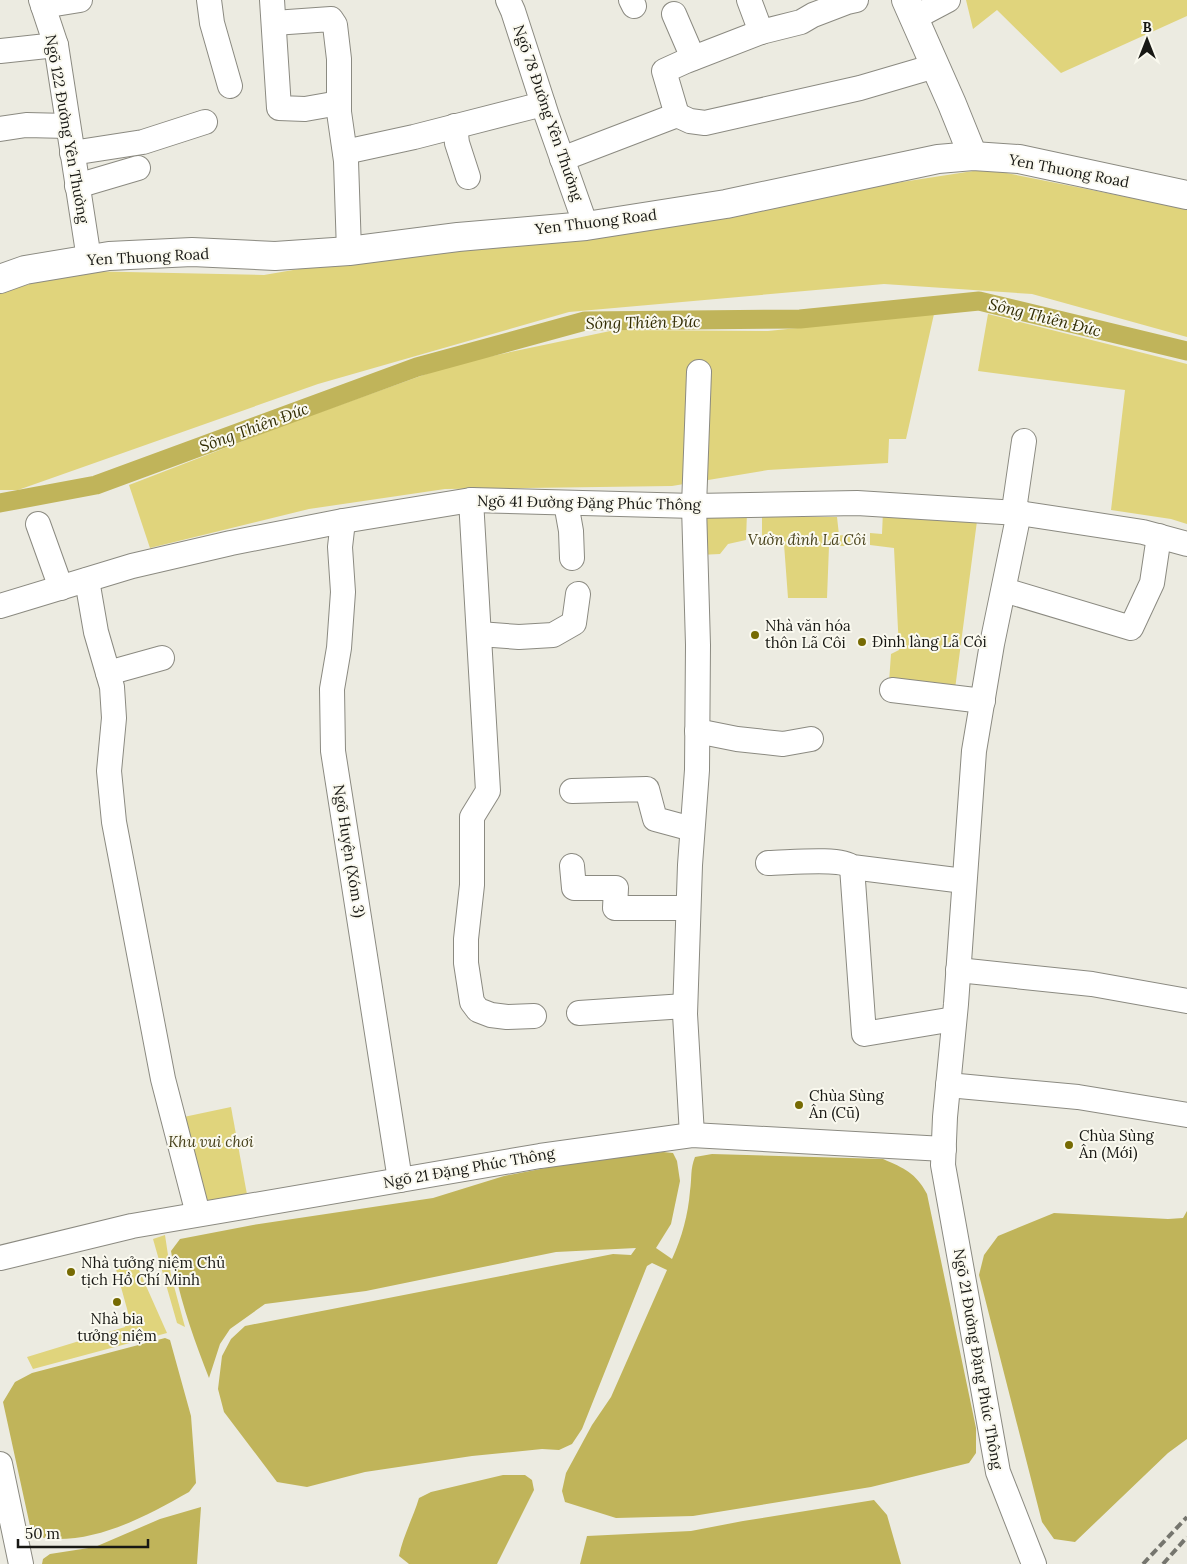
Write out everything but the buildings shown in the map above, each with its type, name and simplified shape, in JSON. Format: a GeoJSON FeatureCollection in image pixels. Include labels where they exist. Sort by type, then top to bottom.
{"type":"FeatureCollection","features":[{"type":"Feature","properties":{"kind":"main road"},"geometry":{"type":"LineString","coordinates":[[910,9],[973,156]]}},
{"type":"Feature","properties":{"kind":"main road","name":"Yen Thuong Road"},"geometry":{"type":"LineString","coordinates":[[0,279],[25,270],[109,256],[192,252],[275,256],[350,251],[458,237],[586,226],[726,204],[938,159],[973,156],[1020,159],[1187,195]]}},
{"type":"Feature","properties":{"kind":"street"},"geometry":{"type":"LineString","coordinates":[[42,3],[80,0]]}},
{"type":"Feature","properties":{"kind":"street"},"geometry":{"type":"LineString","coordinates":[[210,0],[212,23],[230,86]]}},
{"type":"Feature","properties":{"kind":"street"},"geometry":{"type":"LineString","coordinates":[[272,0],[279,108],[304,109],[340,103]]}},
{"type":"Feature","properties":{"kind":"street","name":"Ngõ 78 Đường Yên Thường"},"geometry":{"type":"LineString","coordinates":[[508,0],[514,10],[543,104],[586,226]]}},
{"type":"Feature","properties":{"kind":"street"},"geometry":{"type":"LineString","coordinates":[[748,0],[761,32]]}},
{"type":"Feature","properties":{"kind":"street"},"geometry":{"type":"LineString","coordinates":[[677,115],[664,71],[761,32],[801,22],[813,15],[856,0]]}},
{"type":"Feature","properties":{"kind":"street"},"geometry":{"type":"LineString","coordinates":[[910,9],[948,0]]}},
{"type":"Feature","properties":{"kind":"street","name":"Ngõ 122 Đường Yên Thường"},"geometry":{"type":"LineString","coordinates":[[42,3],[56,45],[89,259]]}},
{"type":"Feature","properties":{"kind":"street"},"geometry":{"type":"LineString","coordinates":[[674,14],[693,58]]}},
{"type":"Feature","properties":{"kind":"street"},"geometry":{"type":"LineString","coordinates":[[274,23],[332,20],[335,25],[340,59],[340,103],[345,152],[350,251]]}},
{"type":"Feature","properties":{"kind":"street"},"geometry":{"type":"LineString","coordinates":[[0,51],[56,45]]}},
{"type":"Feature","properties":{"kind":"street"},"geometry":{"type":"LineString","coordinates":[[562,159],[677,115],[690,121],[705,123],[860,88],[935,66]]}},
{"type":"Feature","properties":{"kind":"street"},"geometry":{"type":"LineString","coordinates":[[345,152],[414,137],[543,104]]}},
{"type":"Feature","properties":{"kind":"street"},"geometry":{"type":"LineString","coordinates":[[72,153],[143,142],[205,122]]}},
{"type":"Feature","properties":{"kind":"street"},"geometry":{"type":"LineString","coordinates":[[0,129],[26,125],[68,126]]}},
{"type":"Feature","properties":{"kind":"street"},"geometry":{"type":"LineString","coordinates":[[455,126],[457,143],[468,177]]}},
{"type":"Feature","properties":{"kind":"street"},"geometry":{"type":"LineString","coordinates":[[77,186],[138,168]]}},
{"type":"Feature","properties":{"kind":"street"},"geometry":{"type":"LineString","coordinates":[[692,1135],[685,1006],[688,908],[698,731],[698,645],[694,506],[698,372]]}},
{"type":"Feature","properties":{"kind":"street","name":"Ngõ 21 Đường Đặng Phúc Thông"},"geometry":{"type":"LineString","coordinates":[[1024,441],[1015,503],[1020,513],[992,644],[974,751],[943,1165],[998,1472],[1034,1564]]}},
{"type":"Feature","properties":{"kind":"street"},"geometry":{"type":"LineString","coordinates":[[471,500],[488,791],[472,817],[472,885],[466,939],[466,964],[472,1002],[478,1010],[491,1015],[507,1017],[534,1016]]}},
{"type":"Feature","properties":{"kind":"street","name":"Ngõ 41 Đường Đặng Phúc Thông"},"geometry":{"type":"LineString","coordinates":[[0,606],[132,566],[213,547],[343,521],[471,500],[694,506],[857,503],[1020,513],[1143,532],[1187,544]]}},
{"type":"Feature","properties":{"kind":"street"},"geometry":{"type":"LineString","coordinates":[[566,503],[571,531],[572,558]]}},
{"type":"Feature","properties":{"kind":"street","name":"Ngõ Huyện (Xóm 3)"},"geometry":{"type":"LineString","coordinates":[[343,521],[340,547],[343,592],[339,648],[332,689],[333,751],[400,1180]]}},
{"type":"Feature","properties":{"kind":"street"},"geometry":{"type":"LineString","coordinates":[[38,524],[61,588]]}},
{"type":"Feature","properties":{"kind":"street"},"geometry":{"type":"LineString","coordinates":[[1004,590],[1131,628],[1152,584],[1158,536]]}},
{"type":"Feature","properties":{"kind":"street"},"geometry":{"type":"LineString","coordinates":[[87,580],[96,632],[112,687],[114,718],[110,771],[114,822],[163,1078],[198,1214]]}},
{"type":"Feature","properties":{"kind":"street"},"geometry":{"type":"LineString","coordinates":[[478,634],[519,637],[553,635],[574,623],[578,594]]}},
{"type":"Feature","properties":{"kind":"street"},"geometry":{"type":"LineString","coordinates":[[108,673],[162,658]]}},
{"type":"Feature","properties":{"kind":"street"},"geometry":{"type":"LineString","coordinates":[[892,690],[983,700]]}},
{"type":"Feature","properties":{"kind":"street"},"geometry":{"type":"LineString","coordinates":[[698,731],[737,739],[784,744],[811,740]]}},
{"type":"Feature","properties":{"kind":"street"},"geometry":{"type":"LineString","coordinates":[[572,791],[647,789],[655,819],[692,828]]}},
{"type":"Feature","properties":{"kind":"street"},"geometry":{"type":"LineString","coordinates":[[768,863],[836,861],[852,867],[964,881]]}},
{"type":"Feature","properties":{"kind":"street"},"geometry":{"type":"LineString","coordinates":[[572,866],[574,888],[616,888],[616,908],[688,908]]}},
{"type":"Feature","properties":{"kind":"street"},"geometry":{"type":"LineString","coordinates":[[852,867],[864,1034],[954,1019]]}},
{"type":"Feature","properties":{"kind":"street"},"geometry":{"type":"LineString","coordinates":[[958,970],[1092,984],[1187,1001]]}},
{"type":"Feature","properties":{"kind":"street"},"geometry":{"type":"LineString","coordinates":[[579,1013],[685,1006]]}},
{"type":"Feature","properties":{"kind":"street"},"geometry":{"type":"LineString","coordinates":[[948,1085],[1078,1097],[1187,1115]]}},
{"type":"Feature","properties":{"kind":"street","name":"Ngõ 21 Đặng Phúc Thông"},"geometry":{"type":"LineString","coordinates":[[0,1258],[132,1226],[198,1214],[540,1156],[692,1135],[944,1150]]}},
{"type":"Feature","properties":{"kind":"street"},"geometry":{"type":"LineString","coordinates":[[0,1464],[21,1564]]}},
{"type":"Feature","properties":{"kind":"green space"},"geometry":{"type":"Polygon","coordinates":[[[966,0],[1187,0],[1187,16],[1061,73],[997,10],[973,29],[966,0]]]}},
{"type":"Feature","properties":{"kind":"green space"},"geometry":{"type":"Polygon","coordinates":[[[986,169],[1187,209],[1187,337],[1032,294],[884,284],[569,312],[318,384],[18,490],[0,490],[0,292],[79,271],[264,275],[427,247],[831,193],[986,169]]]}},
{"type":"Feature","properties":{"kind":"green space"},"geometry":{"type":"Polygon","coordinates":[[[934,314],[906,439],[889,439],[888,463],[768,470],[672,486],[445,489],[309,509],[150,548],[129,485],[287,424],[454,364],[615,330],[768,331],[934,314]]]}},
{"type":"Feature","properties":{"kind":"green space"},"geometry":{"type":"Polygon","coordinates":[[[988,314],[1187,364],[1187,524],[1171,519],[1111,510],[1125,390],[978,371],[988,314]]]}},
{"type":"Feature","properties":{"kind":"green space"},"geometry":{"type":"Polygon","coordinates":[[[883,511],[977,521],[955,689],[889,682],[891,654],[899,650],[894,548],[870,545],[870,533],[882,534],[883,511]]]}},
{"type":"Feature","properties":{"kind":"green space"},"geometry":{"type":"Polygon","coordinates":[[[747,512],[746,540],[728,544],[720,554],[699,555],[694,513],[747,512]]]}},
{"type":"Feature","properties":{"kind":"green space","name":"Vườn đình Lã Côi"},"geometry":{"type":"Polygon","coordinates":[[[762,517],[837,517],[839,535],[850,536],[851,546],[829,546],[827,598],[788,598],[784,544],[762,541],[762,517]]]}},
{"type":"Feature","properties":{"kind":"green space","name":"Khu vui chơi"},"geometry":{"type":"Polygon","coordinates":[[[231,1107],[248,1200],[201,1210],[179,1118],[231,1107]]]}},
{"type":"Feature","properties":{"kind":"green space"},"geometry":{"type":"Polygon","coordinates":[[[165,1235],[171,1275],[185,1327],[177,1323],[153,1239],[165,1235]]]}},
{"type":"Feature","properties":{"kind":"green space"},"geometry":{"type":"Polygon","coordinates":[[[135,1261],[167,1333],[33,1369],[27,1357],[125,1327],[129,1316],[116,1269],[135,1261]]]}},
{"type":"Feature","properties":{"kind":"shaded area"},"geometry":{"type":"Polygon","coordinates":[[[673,1153],[677,1161],[680,1181],[671,1224],[656,1248],[672,1259],[682,1234],[686,1217],[695,1157],[712,1154],[883,1159],[903,1168],[914,1176],[927,1194],[976,1428],[976,1453],[969,1463],[871,1487],[693,1516],[616,1518],[565,1502],[562,1491],[566,1473],[592,1425],[611,1397],[667,1270],[652,1263],[647,1266],[582,1429],[572,1444],[559,1450],[542,1449],[472,1456],[365,1472],[307,1487],[277,1482],[224,1412],[218,1389],[222,1356],[231,1339],[245,1326],[613,1254],[631,1255],[636,1248],[556,1252],[366,1291],[265,1304],[230,1329],[220,1344],[209,1378],[187,1316],[174,1267],[171,1251],[180,1239],[253,1225],[433,1198],[504,1176],[608,1156],[673,1153]]]}},
{"type":"Feature","properties":{"kind":"shaded area"},"geometry":{"type":"Polygon","coordinates":[[[1187,1211],[1187,1439],[1168,1453],[1075,1542],[1054,1539],[1042,1522],[979,1275],[984,1255],[998,1236],[1054,1213],[1168,1219],[1183,1218],[1187,1211]]]}},
{"type":"Feature","properties":{"kind":"shaded area"},"geometry":{"type":"Polygon","coordinates":[[[165,1338],[170,1340],[191,1416],[196,1483],[189,1492],[173,1501],[125,1525],[108,1531],[73,1538],[52,1539],[32,1535],[3,1402],[15,1382],[32,1373],[165,1338]]]}},
{"type":"Feature","properties":{"kind":"shaded area"},"geometry":{"type":"Polygon","coordinates":[[[503,1475],[525,1475],[532,1480],[534,1490],[497,1564],[409,1564],[399,1556],[419,1498],[431,1492],[503,1475]]]}},
{"type":"Feature","properties":{"kind":"shaded area"},"geometry":{"type":"Polygon","coordinates":[[[874,1500],[887,1515],[901,1564],[580,1564],[587,1536],[691,1531],[874,1500]]]}},
{"type":"Feature","properties":{"kind":"shaded area"},"geometry":{"type":"Polygon","coordinates":[[[201,1507],[197,1564],[42,1564],[43,1559],[50,1554],[95,1547],[160,1519],[201,1507]]]}},
{"type":"Feature","properties":{"kind":"waterway","name":"Sông Thiên Đức"},"geometry":{"type":"LineString","coordinates":[[0,503],[96,485],[417,367],[585,321],[800,319],[979,301],[1187,351]]}},
{"type":"Feature","properties":{"kind":"railway"},"geometry":{"type":"LineString","coordinates":[[1143,1564],[1187,1517]]}},
{"type":"Feature","properties":{"kind":"railway"},"geometry":{"type":"LineString","coordinates":[[1163,1564],[1187,1537]]}},
{"type":"Feature","properties":{"kind":"place","name":"Nhà văn hóa thôn Lã Côi"},"geometry":{"type":"Point","coordinates":[755,635]}},
{"type":"Feature","properties":{"kind":"place","name":"Đình làng Lã Côi"},"geometry":{"type":"Point","coordinates":[862,642]}},
{"type":"Feature","properties":{"kind":"place","name":"Chùa Sùng Ân (Cũ)"},"geometry":{"type":"Point","coordinates":[799,1105]}},
{"type":"Feature","properties":{"kind":"place","name":"Chùa Sùng Ân (Mới)"},"geometry":{"type":"Point","coordinates":[1069,1145]}},
{"type":"Feature","properties":{"kind":"place","name":"Nhà tưởng niệm Chủ tịch Hồ Chí Minh"},"geometry":{"type":"Point","coordinates":[71,1272]}},
{"type":"Feature","properties":{"kind":"place","name":"Nhà bia tưởng niệm"},"geometry":{"type":"Point","coordinates":[117,1302]}}]}
